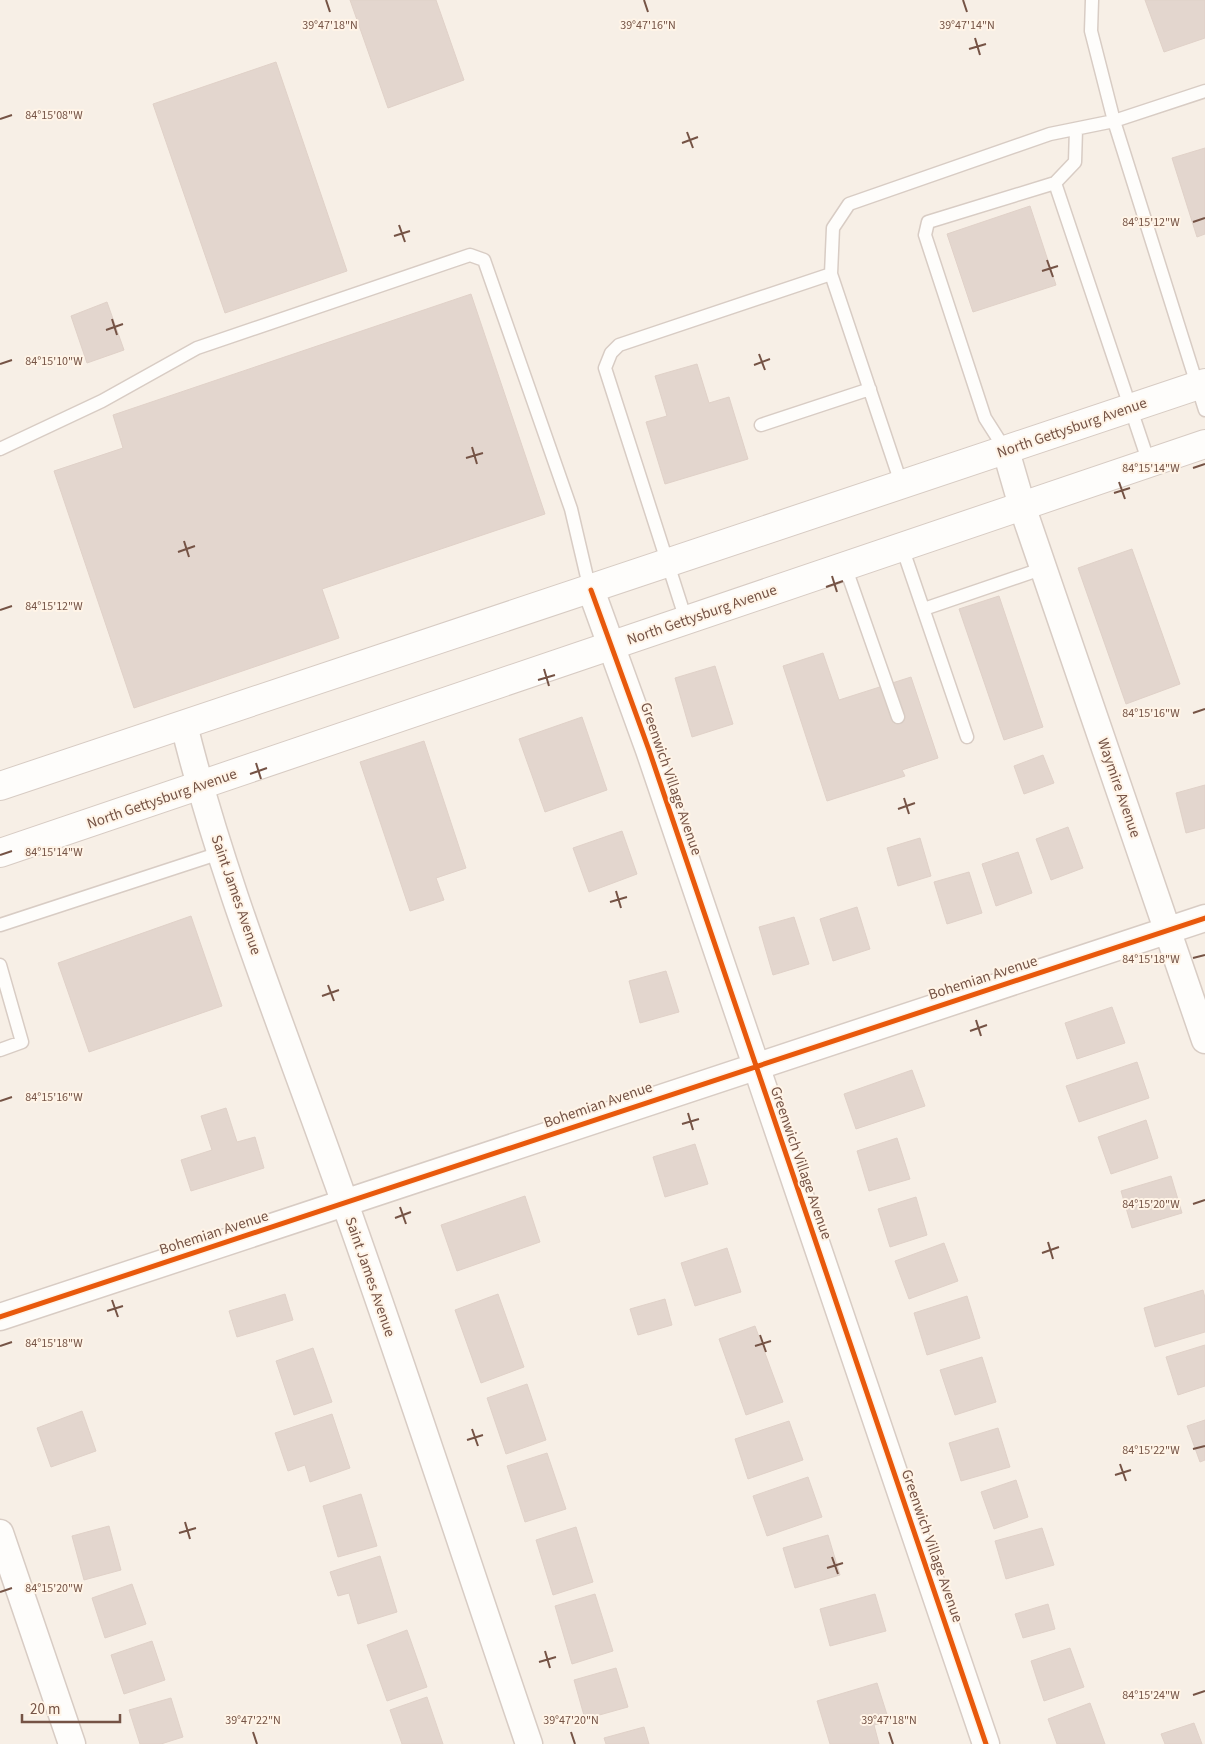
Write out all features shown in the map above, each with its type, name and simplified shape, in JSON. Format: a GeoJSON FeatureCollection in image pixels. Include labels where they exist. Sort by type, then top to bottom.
{"type":"FeatureCollection","features":[{"type":"Feature","properties":{"kind":"main road","name":"North Gettysburg Avenue"},"geometry":{"type":"LineString","coordinates":[[0,786],[1129,409],[1202,393]]}},
{"type":"Feature","properties":{"kind":"main road","name":"North Gettysburg Avenue"},"geometry":{"type":"LineString","coordinates":[[0,853],[1205,444]]}},
{"type":"Feature","properties":{"kind":"street","name":"Waymire Avenue"},"geometry":{"type":"LineString","coordinates":[[1006,451],[1022,506],[1205,1040]]}},
{"type":"Feature","properties":{"kind":"street","name":"Greenwich Village Avenue"},"geometry":{"type":"LineString","coordinates":[[590,590],[612,646],[986,1744]]}},
{"type":"Feature","properties":{"kind":"street","name":"Saint James Avenue"},"geometry":{"type":"LineString","coordinates":[[184,725],[199,787],[220,852],[345,1203],[529,1744]]}},
{"type":"Feature","properties":{"kind":"street","name":"Bohemian Avenue"},"geometry":{"type":"LineString","coordinates":[[0,1317],[1205,918]]}},
{"type":"Feature","properties":{"kind":"street"},"geometry":{"type":"LineString","coordinates":[[0,1533],[72,1744]]}},
{"type":"Feature","properties":{"kind":"lane"},"geometry":{"type":"LineString","coordinates":[[1092,0],[1091,32],[1114,121],[1202,393]]}},
{"type":"Feature","properties":{"kind":"lane"},"geometry":{"type":"LineString","coordinates":[[902,486],[831,274],[833,228],[849,204],[1050,134],[1114,121],[1205,90]]}},
{"type":"Feature","properties":{"kind":"lane"},"geometry":{"type":"LineString","coordinates":[[1006,451],[985,418],[925,235],[928,222],[1055,183],[1075,162],[1076,129]]}},
{"type":"Feature","properties":{"kind":"lane"},"geometry":{"type":"LineString","coordinates":[[1055,183],[1129,409],[1149,463]]}},
{"type":"Feature","properties":{"kind":"lane"},"geometry":{"type":"LineString","coordinates":[[0,449],[102,401],[197,348],[470,255],[484,260],[571,509],[590,590]]}},
{"type":"Feature","properties":{"kind":"lane"},"geometry":{"type":"LineString","coordinates":[[686,620],[605,368],[611,353],[619,345],[831,274]]}},
{"type":"Feature","properties":{"kind":"lane"},"geometry":{"type":"LineString","coordinates":[[761,425],[870,389]]}},
{"type":"Feature","properties":{"kind":"lane"},"geometry":{"type":"LineString","coordinates":[[902,547],[968,737]]}},
{"type":"Feature","properties":{"kind":"lane"},"geometry":{"type":"LineString","coordinates":[[845,566],[898,717]]}},
{"type":"Feature","properties":{"kind":"lane"},"geometry":{"type":"LineString","coordinates":[[924,609],[1044,568]]}},
{"type":"Feature","properties":{"kind":"lane"},"geometry":{"type":"LineString","coordinates":[[0,925],[220,852]]}},
{"type":"Feature","properties":{"kind":"lane"},"geometry":{"type":"LineString","coordinates":[[0,965],[22,1042],[0,1050]]}},
{"type":"Feature","properties":{"kind":"building"},"geometry":{"type":"Polygon","coordinates":[[[350,0],[436,0],[464,80],[388,108],[350,0]]]}},
{"type":"Feature","properties":{"kind":"building"},"geometry":{"type":"Polygon","coordinates":[[[1145,0],[1205,0],[1205,38],[1164,52],[1145,0]]]}},
{"type":"Feature","properties":{"kind":"building"},"geometry":{"type":"Polygon","coordinates":[[[276,62],[347,271],[225,313],[153,104],[276,62]]]}},
{"type":"Feature","properties":{"kind":"building"},"geometry":{"type":"Polygon","coordinates":[[[1205,148],[1205,234],[1197,237],[1172,158],[1205,148]]]}},
{"type":"Feature","properties":{"kind":"building"},"geometry":{"type":"Polygon","coordinates":[[[1030,206],[1056,285],[973,312],[947,234],[1030,206]]]}},
{"type":"Feature","properties":{"kind":"building"},"geometry":{"type":"Polygon","coordinates":[[[471,294],[545,514],[322,589],[339,638],[134,708],[54,471],[123,448],[113,415],[471,294]]]}},
{"type":"Feature","properties":{"kind":"building"},"geometry":{"type":"Polygon","coordinates":[[[107,302],[124,350],[87,363],[71,316],[107,302]]]}},
{"type":"Feature","properties":{"kind":"building"},"geometry":{"type":"Polygon","coordinates":[[[697,364],[709,403],[729,397],[748,459],[665,484],[646,422],[667,416],[655,376],[697,364]]]}},
{"type":"Feature","properties":{"kind":"building"},"geometry":{"type":"Polygon","coordinates":[[[1132,549],[1180,684],[1126,704],[1078,568],[1132,549]]]}},
{"type":"Feature","properties":{"kind":"building"},"geometry":{"type":"Polygon","coordinates":[[[999,596],[1043,727],[1004,740],[959,609],[999,596]]]}},
{"type":"Feature","properties":{"kind":"building"},"geometry":{"type":"Polygon","coordinates":[[[823,653],[839,700],[911,677],[938,758],[902,770],[905,776],[827,801],[783,666],[823,653]]]}},
{"type":"Feature","properties":{"kind":"building"},"geometry":{"type":"Polygon","coordinates":[[[715,666],[733,724],[692,737],[675,678],[715,666]]]}},
{"type":"Feature","properties":{"kind":"building"},"geometry":{"type":"Polygon","coordinates":[[[582,717],[607,790],[545,812],[519,739],[582,717]]]}},
{"type":"Feature","properties":{"kind":"building"},"geometry":{"type":"Polygon","coordinates":[[[424,741],[466,868],[436,878],[444,900],[410,911],[360,762],[424,741]]]}},
{"type":"Feature","properties":{"kind":"building"},"geometry":{"type":"Polygon","coordinates":[[[1043,755],[1054,783],[1024,794],[1014,766],[1043,755]]]}},
{"type":"Feature","properties":{"kind":"building"},"geometry":{"type":"Polygon","coordinates":[[[1205,785],[1205,828],[1186,833],[1176,793],[1205,785]]]}},
{"type":"Feature","properties":{"kind":"building"},"geometry":{"type":"Polygon","coordinates":[[[1068,827],[1083,868],[1051,880],[1036,839],[1068,827]]]}},
{"type":"Feature","properties":{"kind":"building"},"geometry":{"type":"Polygon","coordinates":[[[622,831],[637,874],[589,892],[573,848],[622,831]]]}},
{"type":"Feature","properties":{"kind":"building"},"geometry":{"type":"Polygon","coordinates":[[[920,838],[931,876],[898,886],[887,848],[920,838]]]}},
{"type":"Feature","properties":{"kind":"building"},"geometry":{"type":"Polygon","coordinates":[[[1018,852],[1032,893],[996,906],[982,864],[1018,852]]]}},
{"type":"Feature","properties":{"kind":"building"},"geometry":{"type":"Polygon","coordinates":[[[969,872],[982,913],[947,924],[934,882],[969,872]]]}},
{"type":"Feature","properties":{"kind":"building"},"geometry":{"type":"Polygon","coordinates":[[[857,907],[870,949],[833,961],[820,919],[857,907]]]}},
{"type":"Feature","properties":{"kind":"building"},"geometry":{"type":"Polygon","coordinates":[[[191,916],[222,1006],[89,1052],[58,963],[191,916]]]}},
{"type":"Feature","properties":{"kind":"building"},"geometry":{"type":"Polygon","coordinates":[[[794,917],[809,964],[773,975],[759,927],[794,917]]]}},
{"type":"Feature","properties":{"kind":"building"},"geometry":{"type":"Polygon","coordinates":[[[666,971],[679,1012],[640,1023],[629,981],[666,971]]]}},
{"type":"Feature","properties":{"kind":"building"},"geometry":{"type":"Polygon","coordinates":[[[1112,1007],[1125,1043],[1077,1059],[1065,1023],[1112,1007]]]}},
{"type":"Feature","properties":{"kind":"building"},"geometry":{"type":"Polygon","coordinates":[[[1137,1062],[1149,1098],[1079,1122],[1066,1086],[1137,1062]]]}},
{"type":"Feature","properties":{"kind":"building"},"geometry":{"type":"Polygon","coordinates":[[[912,1070],[925,1106],[856,1129],[844,1094],[912,1070]]]}},
{"type":"Feature","properties":{"kind":"building"},"geometry":{"type":"Polygon","coordinates":[[[226,1108],[237,1142],[255,1137],[264,1168],[191,1191],[181,1160],[212,1150],[201,1116],[226,1108]]]}},
{"type":"Feature","properties":{"kind":"building"},"geometry":{"type":"Polygon","coordinates":[[[1146,1120],[1158,1158],[1111,1174],[1098,1137],[1146,1120]]]}},
{"type":"Feature","properties":{"kind":"building"},"geometry":{"type":"Polygon","coordinates":[[[897,1138],[910,1179],[869,1191],[857,1151],[897,1138]]]}},
{"type":"Feature","properties":{"kind":"building"},"geometry":{"type":"Polygon","coordinates":[[[695,1144],[708,1184],[665,1197],[653,1157],[695,1144]]]}},
{"type":"Feature","properties":{"kind":"building"},"geometry":{"type":"Polygon","coordinates":[[[1171,1176],[1182,1213],[1132,1228],[1121,1191],[1171,1176]]]}},
{"type":"Feature","properties":{"kind":"building"},"geometry":{"type":"Polygon","coordinates":[[[525,1196],[540,1242],[457,1271],[441,1225],[525,1196]]]}},
{"type":"Feature","properties":{"kind":"building"},"geometry":{"type":"Polygon","coordinates":[[[916,1197],[927,1235],[890,1247],[878,1209],[916,1197]]]}},
{"type":"Feature","properties":{"kind":"building"},"geometry":{"type":"Polygon","coordinates":[[[944,1243],[958,1281],[909,1299],[895,1261],[944,1243]]]}},
{"type":"Feature","properties":{"kind":"building"},"geometry":{"type":"Polygon","coordinates":[[[727,1248],[741,1292],[695,1306],[681,1263],[727,1248]]]}},
{"type":"Feature","properties":{"kind":"building"},"geometry":{"type":"Polygon","coordinates":[[[1203,1290],[1205,1298],[1205,1332],[1155,1347],[1144,1308],[1203,1290]]]}},
{"type":"Feature","properties":{"kind":"building"},"geometry":{"type":"Polygon","coordinates":[[[285,1294],[293,1320],[237,1337],[229,1311],[285,1294]]]}},
{"type":"Feature","properties":{"kind":"building"},"geometry":{"type":"Polygon","coordinates":[[[498,1294],[524,1367],[481,1383],[455,1310],[498,1294]]]}},
{"type":"Feature","properties":{"kind":"building"},"geometry":{"type":"Polygon","coordinates":[[[967,1296],[980,1338],[927,1355],[914,1313],[967,1296]]]}},
{"type":"Feature","properties":{"kind":"building"},"geometry":{"type":"Polygon","coordinates":[[[665,1299],[672,1325],[638,1335],[630,1309],[665,1299]]]}},
{"type":"Feature","properties":{"kind":"building"},"geometry":{"type":"Polygon","coordinates":[[[755,1326],[783,1402],[746,1415],[719,1339],[755,1326]]]}},
{"type":"Feature","properties":{"kind":"building"},"geometry":{"type":"Polygon","coordinates":[[[1205,1345],[1205,1386],[1178,1395],[1166,1357],[1205,1345]]]}},
{"type":"Feature","properties":{"kind":"building"},"geometry":{"type":"Polygon","coordinates":[[[313,1348],[332,1402],[294,1415],[276,1361],[313,1348]]]}},
{"type":"Feature","properties":{"kind":"building"},"geometry":{"type":"Polygon","coordinates":[[[982,1357],[996,1402],[955,1415],[940,1370],[982,1357]]]}},
{"type":"Feature","properties":{"kind":"building"},"geometry":{"type":"Polygon","coordinates":[[[527,1384],[546,1440],[506,1454],[487,1398],[527,1384]]]}},
{"type":"Feature","properties":{"kind":"building"},"geometry":{"type":"Polygon","coordinates":[[[82,1411],[96,1451],[51,1467],[37,1428],[82,1411]]]}},
{"type":"Feature","properties":{"kind":"building"},"geometry":{"type":"Polygon","coordinates":[[[332,1414],[350,1468],[310,1482],[305,1465],[288,1471],[275,1433],[332,1414]]]}},
{"type":"Feature","properties":{"kind":"building"},"geometry":{"type":"Polygon","coordinates":[[[1205,1420],[1205,1460],[1200,1462],[1187,1426],[1205,1420]]]}},
{"type":"Feature","properties":{"kind":"building"},"geometry":{"type":"Polygon","coordinates":[[[789,1421],[803,1460],[748,1479],[735,1439],[789,1421]]]}},
{"type":"Feature","properties":{"kind":"building"},"geometry":{"type":"Polygon","coordinates":[[[998,1428],[1010,1467],[961,1481],[949,1443],[998,1428]]]}},
{"type":"Feature","properties":{"kind":"building"},"geometry":{"type":"Polygon","coordinates":[[[547,1453],[566,1509],[525,1522],[507,1466],[547,1453]]]}},
{"type":"Feature","properties":{"kind":"building"},"geometry":{"type":"Polygon","coordinates":[[[808,1477],[822,1517],[767,1536],[753,1496],[808,1477]]]}},
{"type":"Feature","properties":{"kind":"building"},"geometry":{"type":"Polygon","coordinates":[[[1016,1480],[1028,1517],[994,1529],[981,1492],[1016,1480]]]}},
{"type":"Feature","properties":{"kind":"building"},"geometry":{"type":"Polygon","coordinates":[[[361,1494],[377,1546],[338,1557],[323,1506],[361,1494]]]}},
{"type":"Feature","properties":{"kind":"building"},"geometry":{"type":"Polygon","coordinates":[[[109,1526],[121,1570],[84,1580],[72,1536],[109,1526]]]}},
{"type":"Feature","properties":{"kind":"building"},"geometry":{"type":"Polygon","coordinates":[[[576,1527],[593,1582],[553,1595],[536,1540],[576,1527]]]}},
{"type":"Feature","properties":{"kind":"building"},"geometry":{"type":"Polygon","coordinates":[[[1042,1528],[1054,1565],[1006,1579],[995,1541],[1042,1528]]]}},
{"type":"Feature","properties":{"kind":"building"},"geometry":{"type":"Polygon","coordinates":[[[828,1535],[840,1575],[795,1588],[783,1548],[828,1535]]]}},
{"type":"Feature","properties":{"kind":"building"},"geometry":{"type":"Polygon","coordinates":[[[380,1556],[397,1612],[358,1624],[349,1593],[338,1596],[330,1572],[380,1556]]]}},
{"type":"Feature","properties":{"kind":"building"},"geometry":{"type":"Polygon","coordinates":[[[132,1584],[146,1624],[105,1638],[92,1598],[132,1584]]]}},
{"type":"Feature","properties":{"kind":"building"},"geometry":{"type":"Polygon","coordinates":[[[595,1594],[613,1651],[572,1664],[555,1606],[595,1594]]]}},
{"type":"Feature","properties":{"kind":"building"},"geometry":{"type":"Polygon","coordinates":[[[875,1594],[886,1631],[830,1646],[820,1609],[875,1594]]]}},
{"type":"Feature","properties":{"kind":"building"},"geometry":{"type":"Polygon","coordinates":[[[1048,1604],[1055,1629],[1023,1638],[1015,1614],[1048,1604]]]}},
{"type":"Feature","properties":{"kind":"building"},"geometry":{"type":"Polygon","coordinates":[[[407,1630],[427,1687],[387,1701],[367,1645],[407,1630]]]}},
{"type":"Feature","properties":{"kind":"building"},"geometry":{"type":"Polygon","coordinates":[[[152,1641],[165,1680],[124,1694],[111,1655],[152,1641]]]}},
{"type":"Feature","properties":{"kind":"building"},"geometry":{"type":"Polygon","coordinates":[[[1070,1648],[1084,1687],[1044,1701],[1031,1661],[1070,1648]]]}},
{"type":"Feature","properties":{"kind":"building"},"geometry":{"type":"Polygon","coordinates":[[[616,1668],[628,1707],[585,1719],[574,1680],[616,1668]]]}},
{"type":"Feature","properties":{"kind":"building"},"geometry":{"type":"Polygon","coordinates":[[[877,1683],[889,1721],[874,1725],[879,1744],[830,1744],[817,1701],[877,1683]]]}},
{"type":"Feature","properties":{"kind":"building"},"geometry":{"type":"Polygon","coordinates":[[[427,1697],[443,1744],[402,1744],[390,1710],[427,1697]]]}},
{"type":"Feature","properties":{"kind":"building"},"geometry":{"type":"Polygon","coordinates":[[[171,1698],[183,1737],[161,1744],[140,1744],[129,1710],[171,1698]]]}},
{"type":"Feature","properties":{"kind":"building"},"geometry":{"type":"Polygon","coordinates":[[[1090,1703],[1105,1744],[1057,1744],[1048,1719],[1090,1703]]]}},
{"type":"Feature","properties":{"kind":"building"},"geometry":{"type":"Polygon","coordinates":[[[1194,1723],[1202,1744],[1165,1744],[1161,1734],[1194,1723]]]}},
{"type":"Feature","properties":{"kind":"building"},"geometry":{"type":"Polygon","coordinates":[[[644,1727],[649,1744],[606,1744],[604,1738],[644,1727]]]}},
{"type":"Feature","properties":{"kind":"cycle path"},"geometry":{"type":"LineString","coordinates":[[591,590],[649,750],[986,1744]]}},
{"type":"Feature","properties":{"kind":"cycle path"},"geometry":{"type":"LineString","coordinates":[[0,1317],[1205,918]]}}]}
